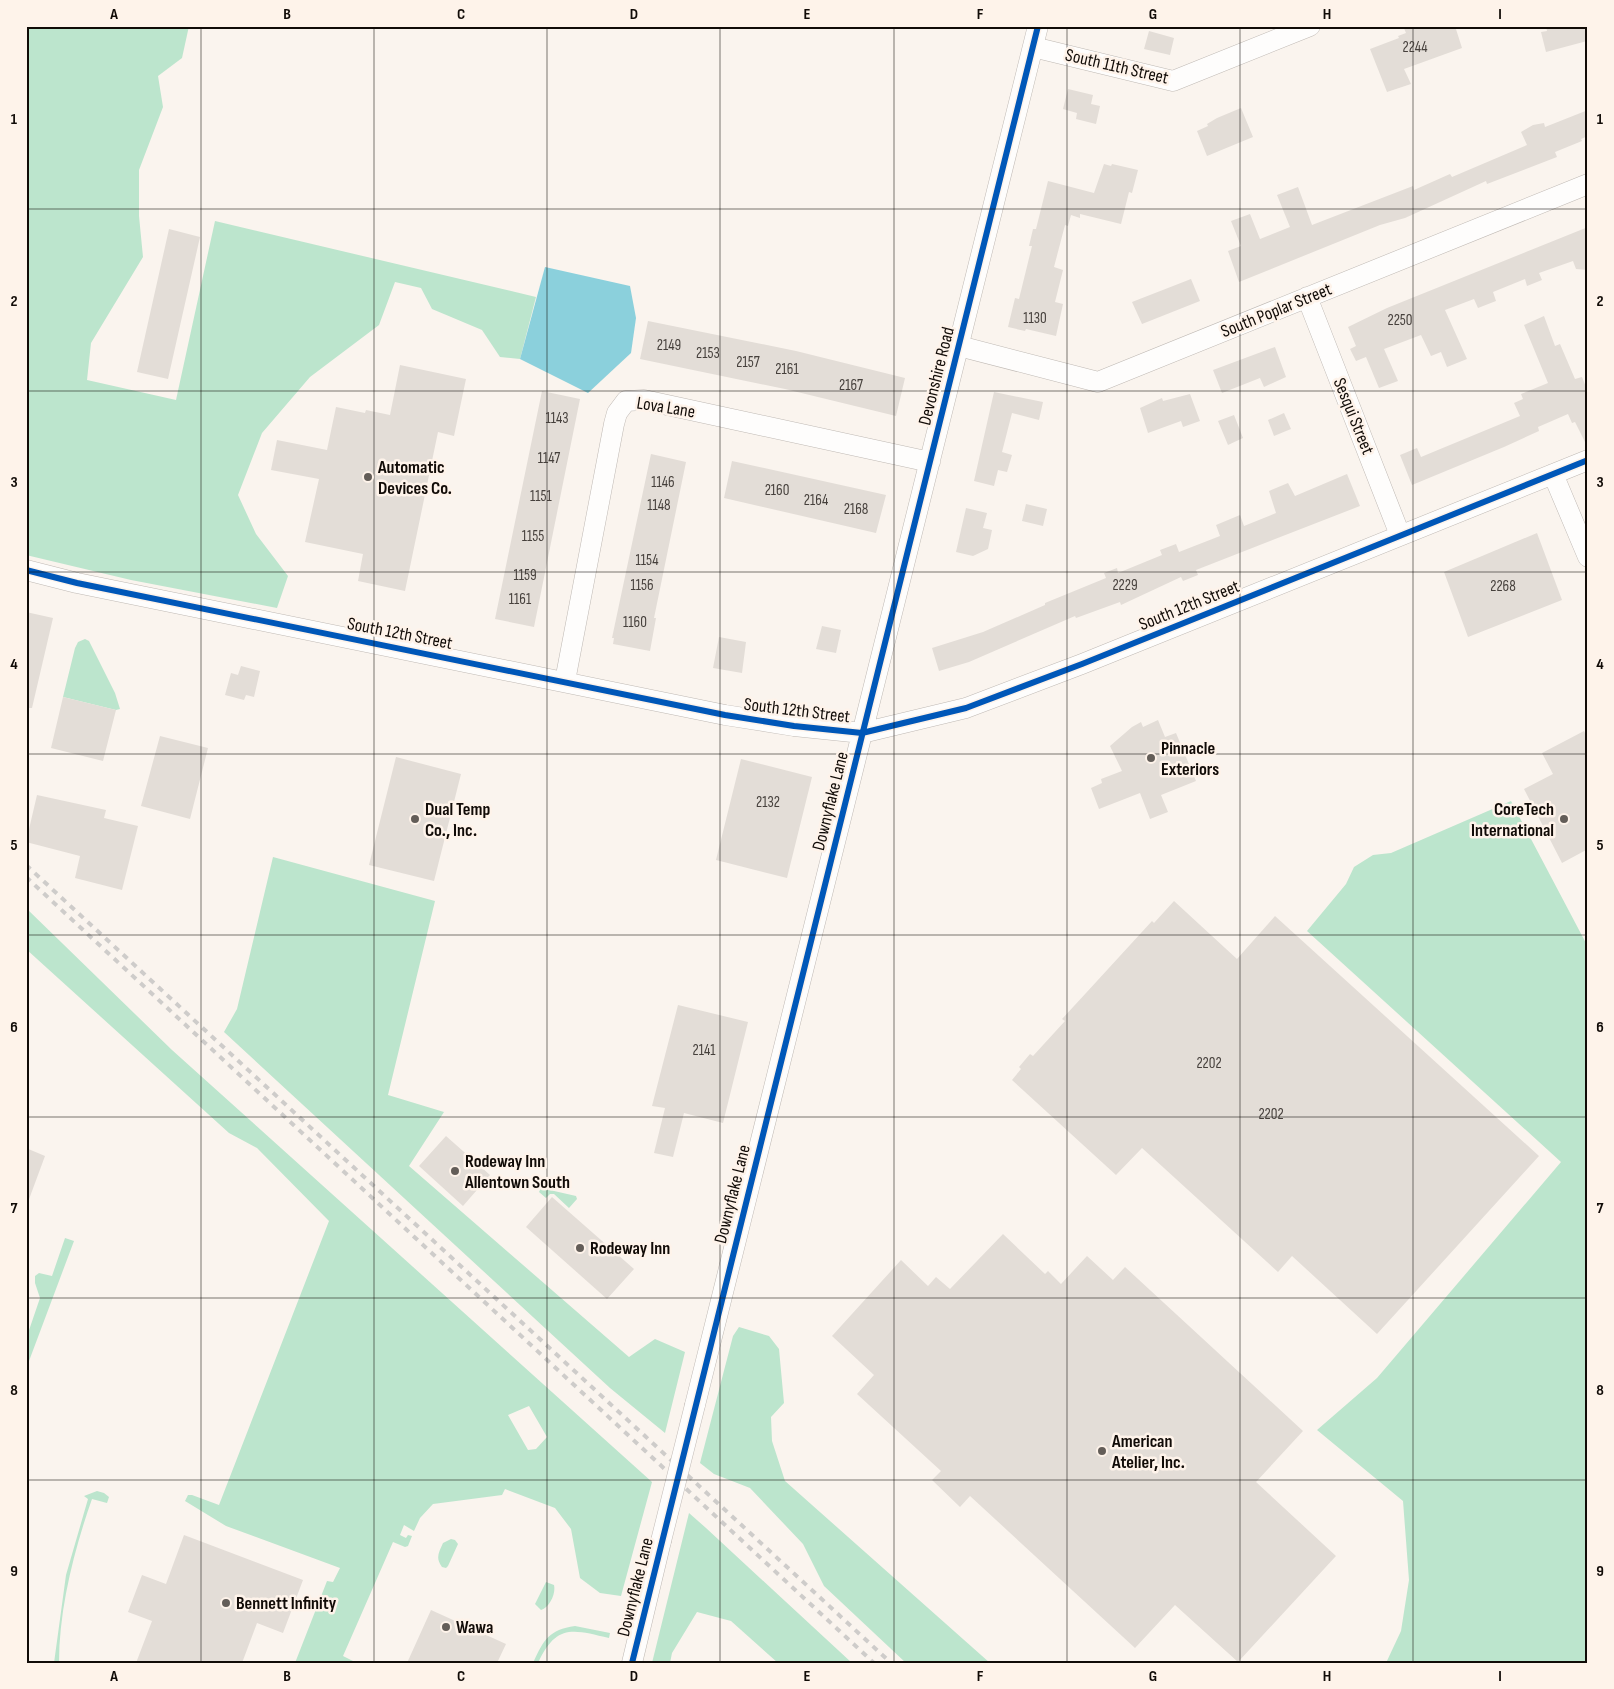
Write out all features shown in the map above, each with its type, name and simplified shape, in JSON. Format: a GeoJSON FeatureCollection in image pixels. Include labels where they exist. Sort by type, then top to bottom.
{"type":"FeatureCollection","features":[{"type":"Feature","properties":{"kind":"street","name":"Devonshire Road"},"geometry":{"type":"LineString","coordinates":[[862,733],[1038,26]]}},
{"type":"Feature","properties":{"kind":"street","name":"South 11th Street"},"geometry":{"type":"LineString","coordinates":[[1033,47],[1173,81],[1310,26]]}},
{"type":"Feature","properties":{"kind":"street","name":"South Poplar Street"},"geometry":{"type":"LineString","coordinates":[[959,346],[1098,382],[1588,184]]}},
{"type":"Feature","properties":{"kind":"street","name":"Sesqui Street"},"geometry":{"type":"LineString","coordinates":[[1307,297],[1400,535]]}},
{"type":"Feature","properties":{"kind":"street","name":"Lova Lane"},"geometry":{"type":"LineString","coordinates":[[564,682],[614,424],[617,413],[626,402],[644,400],[930,462]]}},
{"type":"Feature","properties":{"kind":"street","name":"South 12th Street"},"geometry":{"type":"LineString","coordinates":[[26,570],[77,583],[725,715],[794,726],[862,733],[966,708],[1082,664],[1588,460]]}},
{"type":"Feature","properties":{"kind":"street"},"geometry":{"type":"LineString","coordinates":[[1553,474],[1588,557]]}},
{"type":"Feature","properties":{"kind":"street","name":"Downyflake Lane"},"geometry":{"type":"LineString","coordinates":[[632,1663],[862,733]]}},
{"type":"Feature","properties":{"kind":"green space"},"geometry":{"type":"Polygon","coordinates":[[[26,26],[189,26],[182,58],[158,76],[163,107],[139,170],[139,216],[143,257],[91,343],[87,380],[176,400],[215,221],[536,297],[520,359],[500,357],[482,330],[432,309],[421,288],[395,282],[379,325],[310,377],[262,433],[238,495],[256,534],[288,576],[277,608],[131,580],[26,555],[26,26]]]}},
{"type":"Feature","properties":{"kind":"green space"},"geometry":{"type":"Polygon","coordinates":[[[85,639],[89,641],[115,693],[120,709],[116,710],[63,697],[75,648],[78,642],[85,639]]]}},
{"type":"Feature","properties":{"kind":"green space"},"geometry":{"type":"Polygon","coordinates":[[[1511,801],[1588,947],[1588,1663],[1386,1663],[1401,1631],[1409,1580],[1403,1501],[1317,1430],[1377,1378],[1561,1162],[1307,931],[1346,884],[1354,867],[1373,855],[1391,853],[1511,801]]]}},
{"type":"Feature","properties":{"kind":"green space"},"geometry":{"type":"Polygon","coordinates":[[[273,857],[435,901],[388,1095],[444,1112],[409,1166],[629,1357],[655,1339],[685,1352],[665,1433],[610,1388],[224,1032],[237,1009],[273,857]]]}},
{"type":"Feature","properties":{"kind":"green space"},"geometry":{"type":"Polygon","coordinates":[[[26,908],[172,1050],[652,1482],[621,1596],[600,1593],[580,1578],[571,1529],[555,1508],[505,1489],[502,1495],[433,1504],[420,1518],[414,1531],[404,1525],[400,1535],[406,1538],[408,1535],[412,1536],[408,1546],[405,1547],[393,1542],[343,1656],[357,1663],[295,1663],[327,1581],[333,1582],[340,1568],[226,1526],[185,1501],[188,1495],[192,1495],[219,1505],[329,1221],[257,1148],[229,1133],[26,949],[26,908]],[[529,1406],[508,1415],[528,1450],[536,1449],[547,1437],[529,1406]]]}},
{"type":"Feature","properties":{"kind":"green space"},"geometry":{"type":"Polygon","coordinates":[[[541,1188],[576,1196],[577,1199],[569,1208],[554,1194],[550,1194],[546,1198],[539,1192],[541,1188]]]}},
{"type":"Feature","properties":{"kind":"green space"},"geometry":{"type":"Polygon","coordinates":[[[65,1238],[74,1241],[26,1369],[26,1339],[40,1298],[35,1283],[35,1276],[39,1273],[52,1276],[65,1238]]]}},
{"type":"Feature","properties":{"kind":"green space"},"geometry":{"type":"Polygon","coordinates":[[[739,1327],[769,1336],[779,1349],[784,1403],[771,1417],[772,1441],[785,1481],[990,1663],[906,1663],[824,1586],[803,1544],[750,1488],[714,1474],[700,1463],[733,1336],[739,1327]]]}},
{"type":"Feature","properties":{"kind":"green space"},"geometry":{"type":"Polygon","coordinates":[[[97,1491],[109,1497],[107,1503],[92,1499],[85,1518],[65,1601],[59,1663],[54,1663],[66,1575],[88,1499],[84,1496],[97,1491]]]}},
{"type":"Feature","properties":{"kind":"green space"},"geometry":{"type":"Polygon","coordinates":[[[689,1513],[852,1663],[778,1663],[731,1621],[697,1612],[672,1653],[670,1663],[652,1663],[689,1513]]]}},
{"type":"Feature","properties":{"kind":"green space"},"geometry":{"type":"Polygon","coordinates":[[[451,1539],[455,1540],[458,1544],[446,1568],[440,1564],[438,1555],[443,1543],[451,1539]]]}},
{"type":"Feature","properties":{"kind":"green space"},"geometry":{"type":"Polygon","coordinates":[[[546,1582],[554,1585],[554,1592],[550,1603],[541,1610],[535,1604],[546,1582]]]}},
{"type":"Feature","properties":{"kind":"green space"},"geometry":{"type":"Polygon","coordinates":[[[575,1626],[610,1633],[609,1638],[585,1633],[566,1632],[551,1641],[538,1663],[533,1663],[548,1637],[559,1630],[575,1626]]]}},
{"type":"Feature","properties":{"kind":"water"},"geometry":{"type":"Polygon","coordinates":[[[545,267],[630,286],[636,318],[631,353],[588,393],[520,359],[545,267]]]}},
{"type":"Feature","properties":{"kind":"building"},"geometry":{"type":"Polygon","coordinates":[[[1403,26],[1455,26],[1462,48],[1404,69],[1411,84],[1387,92],[1370,49],[1399,38],[1398,36],[1406,33],[1403,26]]]}},
{"type":"Feature","properties":{"kind":"building"},"geometry":{"type":"Polygon","coordinates":[[[1546,26],[1584,26],[1587,41],[1546,52],[1541,32],[1547,31],[1546,26]]]}},
{"type":"Feature","properties":{"kind":"building"},"geometry":{"type":"Polygon","coordinates":[[[1149,31],[1174,38],[1170,55],[1144,49],[1149,31]]]}},
{"type":"Feature","properties":{"kind":"building"},"geometry":{"type":"Polygon","coordinates":[[[1068,89],[1093,95],[1091,104],[1100,106],[1096,124],[1076,119],[1077,113],[1063,109],[1068,89]]]}},
{"type":"Feature","properties":{"kind":"building"},"geometry":{"type":"Polygon","coordinates":[[[1241,108],[1253,137],[1207,156],[1197,131],[1208,126],[1207,124],[1217,118],[1241,108]]]}},
{"type":"Feature","properties":{"kind":"building"},"geometry":{"type":"Polygon","coordinates":[[[1588,110],[1588,136],[1581,139],[1582,141],[1555,152],[1557,157],[1487,184],[1486,181],[1405,218],[1380,225],[1239,282],[1228,251],[1241,246],[1231,221],[1250,214],[1260,239],[1290,227],[1277,195],[1298,187],[1312,225],[1413,186],[1414,190],[1450,174],[1452,177],[1527,145],[1521,132],[1533,125],[1544,123],[1545,127],[1588,110]]]}},
{"type":"Feature","properties":{"kind":"building"},"geometry":{"type":"Polygon","coordinates":[[[1104,164],[1138,170],[1132,193],[1129,192],[1121,224],[1080,214],[1080,218],[1071,215],[1068,226],[1065,225],[1054,267],[1063,270],[1055,302],[1063,304],[1056,336],[1008,327],[1015,298],[1019,299],[1032,246],[1029,246],[1033,229],[1036,229],[1048,181],[1094,193],[1104,164]]]}},
{"type":"Feature","properties":{"kind":"building"},"geometry":{"type":"Polygon","coordinates":[[[1588,227],[1588,270],[1576,269],[1573,261],[1539,273],[1542,280],[1527,286],[1525,279],[1493,292],[1496,301],[1478,308],[1474,299],[1445,310],[1467,359],[1447,367],[1441,352],[1431,356],[1421,335],[1384,349],[1398,381],[1379,388],[1366,357],[1356,361],[1350,349],[1356,346],[1348,327],[1387,308],[1588,227]]]}},
{"type":"Feature","properties":{"kind":"building"},"geometry":{"type":"Polygon","coordinates":[[[169,229],[200,237],[168,379],[137,372],[169,229]]]}},
{"type":"Feature","properties":{"kind":"building"},"geometry":{"type":"Polygon","coordinates":[[[1191,279],[1200,301],[1142,324],[1132,302],[1191,279]]]}},
{"type":"Feature","properties":{"kind":"building"},"geometry":{"type":"Polygon","coordinates":[[[1544,316],[1555,346],[1560,344],[1575,379],[1582,377],[1588,392],[1588,448],[1575,422],[1572,423],[1568,414],[1538,427],[1539,431],[1504,447],[1412,485],[1400,455],[1417,448],[1421,457],[1520,416],[1514,403],[1523,399],[1521,394],[1548,383],[1524,325],[1544,316]]]}},
{"type":"Feature","properties":{"kind":"building"},"geometry":{"type":"Polygon","coordinates":[[[648,321],[796,351],[905,378],[896,416],[785,389],[640,359],[648,321]]]}},
{"type":"Feature","properties":{"kind":"building"},"geometry":{"type":"Polygon","coordinates":[[[1275,347],[1286,377],[1264,387],[1260,378],[1222,393],[1213,370],[1275,347]]]}},
{"type":"Feature","properties":{"kind":"building","name":"Automatic Devices Co."},"geometry":{"type":"Polygon","coordinates":[[[400,365],[466,379],[454,436],[438,432],[405,591],[358,581],[363,554],[305,542],[319,479],[271,470],[277,440],[327,450],[336,407],[365,413],[366,410],[390,415],[400,365]]]}},
{"type":"Feature","properties":{"kind":"building"},"geometry":{"type":"Polygon","coordinates":[[[542,391],[580,399],[534,627],[495,619],[542,391]]]}},
{"type":"Feature","properties":{"kind":"building"},"geometry":{"type":"Polygon","coordinates":[[[994,392],[1043,402],[1039,420],[1012,413],[1002,452],[1012,455],[1007,472],[998,470],[994,486],[974,481],[994,392]]]}},
{"type":"Feature","properties":{"kind":"building"},"geometry":{"type":"Polygon","coordinates":[[[1190,394],[1200,421],[1183,427],[1181,421],[1148,433],[1140,408],[1162,398],[1163,401],[1190,394]]]}},
{"type":"Feature","properties":{"kind":"building"},"geometry":{"type":"Polygon","coordinates":[[[1284,413],[1291,429],[1274,436],[1268,420],[1284,413]]]}},
{"type":"Feature","properties":{"kind":"building"},"geometry":{"type":"Polygon","coordinates":[[[1234,415],[1243,438],[1228,445],[1218,421],[1234,415]]]}},
{"type":"Feature","properties":{"kind":"building"},"geometry":{"type":"Polygon","coordinates":[[[651,454],[686,462],[654,618],[656,618],[650,651],[613,644],[614,638],[612,638],[651,454]]]}},
{"type":"Feature","properties":{"kind":"building"},"geometry":{"type":"Polygon","coordinates":[[[732,461],[886,495],[876,533],[724,498],[732,461]]]}},
{"type":"Feature","properties":{"kind":"building"},"geometry":{"type":"Polygon","coordinates":[[[1347,474],[1360,506],[1196,570],[1198,575],[1183,581],[1181,577],[1121,605],[1120,602],[1076,618],[1075,616],[969,662],[939,671],[932,648],[983,632],[1045,605],[1045,603],[1106,578],[1104,573],[1117,568],[1118,573],[1162,555],[1160,550],[1176,544],[1179,552],[1220,536],[1216,525],[1240,515],[1244,526],[1276,513],[1269,491],[1288,483],[1295,496],[1347,474]]]}},
{"type":"Feature","properties":{"kind":"building"},"geometry":{"type":"Polygon","coordinates":[[[1026,504],[1047,509],[1043,526],[1022,521],[1026,504]]]}},
{"type":"Feature","properties":{"kind":"building"},"geometry":{"type":"Polygon","coordinates":[[[966,508],[987,513],[983,528],[992,530],[988,549],[973,556],[956,552],[966,508]]]}},
{"type":"Feature","properties":{"kind":"building"},"geometry":{"type":"Polygon","coordinates":[[[1537,533],[1562,600],[1468,637],[1444,572],[1537,533]]]}},
{"type":"Feature","properties":{"kind":"building"},"geometry":{"type":"Polygon","coordinates":[[[26,612],[53,618],[32,708],[26,708],[26,612]]]}},
{"type":"Feature","properties":{"kind":"building"},"geometry":{"type":"Polygon","coordinates":[[[822,626],[841,630],[836,653],[816,649],[822,626]]]}},
{"type":"Feature","properties":{"kind":"building"},"geometry":{"type":"Polygon","coordinates":[[[719,637],[746,642],[742,673],[713,668],[719,637]]]}},
{"type":"Feature","properties":{"kind":"building"},"geometry":{"type":"Polygon","coordinates":[[[241,666],[260,671],[254,697],[246,695],[244,700],[225,695],[231,673],[238,675],[241,666]]]}},
{"type":"Feature","properties":{"kind":"building"},"geometry":{"type":"Polygon","coordinates":[[[63,697],[116,710],[103,761],[51,748],[63,697]]]}},
{"type":"Feature","properties":{"kind":"building","name":"Pinnacle Exteriors"},"geometry":{"type":"Polygon","coordinates":[[[1158,720],[1165,737],[1176,733],[1196,781],[1161,795],[1168,812],[1150,819],[1140,793],[1099,809],[1091,788],[1102,783],[1101,779],[1122,771],[1110,746],[1132,727],[1141,722],[1143,727],[1158,720]]]}},
{"type":"Feature","properties":{"kind":"building","name":"CoreTech International"},"geometry":{"type":"Polygon","coordinates":[[[1584,731],[1588,739],[1588,849],[1562,863],[1524,789],[1553,774],[1542,753],[1584,731]]]}},
{"type":"Feature","properties":{"kind":"building"},"geometry":{"type":"Polygon","coordinates":[[[160,736],[208,748],[190,819],[141,806],[160,736]]]}},
{"type":"Feature","properties":{"kind":"building","name":"Dual Temp Co., Inc."},"geometry":{"type":"Polygon","coordinates":[[[396,757],[461,774],[434,881],[369,865],[396,757]]]}},
{"type":"Feature","properties":{"kind":"building"},"geometry":{"type":"Polygon","coordinates":[[[741,759],[812,777],[787,878],[716,860],[741,759]]]}},
{"type":"Feature","properties":{"kind":"building"},"geometry":{"type":"Polygon","coordinates":[[[37,795],[106,810],[104,818],[138,826],[122,890],[75,878],[80,856],[26,842],[37,795]]]}},
{"type":"Feature","properties":{"kind":"building"},"geometry":{"type":"Polygon","coordinates":[[[1174,901],[1237,959],[1275,916],[1539,1156],[1377,1334],[1292,1256],[1278,1272],[1142,1148],[1116,1175],[1012,1080],[1021,1069],[1019,1067],[1030,1054],[1033,1056],[1065,1021],[1062,1019],[1152,921],[1154,923],[1174,901]]]}},
{"type":"Feature","properties":{"kind":"building"},"geometry":{"type":"Polygon","coordinates":[[[678,1005],[748,1022],[723,1123],[684,1113],[673,1157],[654,1153],[665,1108],[652,1106],[678,1005]]]}},
{"type":"Feature","properties":{"kind":"building","name":"Rodeway Inn Allentown South"},"geometry":{"type":"Polygon","coordinates":[[[446,1136],[490,1175],[463,1206],[419,1166],[446,1136]]]}},
{"type":"Feature","properties":{"kind":"building"},"geometry":{"type":"Polygon","coordinates":[[[26,1148],[45,1156],[28,1202],[26,1202],[26,1148]]]}},
{"type":"Feature","properties":{"kind":"building","name":"Rodeway Inn"},"geometry":{"type":"Polygon","coordinates":[[[552,1197],[634,1269],[607,1299],[526,1227],[552,1197]]]}},
{"type":"Feature","properties":{"kind":"building","name":"American Atelier, Inc."},"geometry":{"type":"Polygon","coordinates":[[[1003,1234],[1045,1274],[1048,1271],[1061,1284],[1087,1256],[1113,1280],[1125,1267],[1303,1431],[1256,1482],[1336,1556],[1238,1662],[1175,1605],[1135,1648],[970,1496],[960,1507],[932,1480],[941,1471],[857,1394],[874,1375],[832,1336],[901,1260],[928,1286],[936,1277],[950,1289],[1003,1234]]]}},
{"type":"Feature","properties":{"kind":"building","name":"Bennett Infinity"},"geometry":{"type":"Polygon","coordinates":[[[184,1535],[303,1580],[283,1633],[257,1623],[242,1663],[136,1663],[152,1621],[128,1612],[142,1575],[166,1584],[184,1535]]]}},
{"type":"Feature","properties":{"kind":"building","name":"Wawa"},"geometry":{"type":"Polygon","coordinates":[[[431,1610],[506,1644],[497,1663],[407,1663],[431,1610]]]}},
{"type":"Feature","properties":{"kind":"railway"},"geometry":{"type":"LineString","coordinates":[[26,865],[891,1663]]}},
{"type":"Feature","properties":{"kind":"railway"},"geometry":{"type":"LineString","coordinates":[[26,877],[874,1663]]}},
{"type":"Feature","properties":{"kind":"cycle path"},"geometry":{"type":"LineString","coordinates":[[632,1663],[1038,26]]}},
{"type":"Feature","properties":{"kind":"cycle path"},"geometry":{"type":"LineString","coordinates":[[26,570],[77,583],[725,715],[794,726],[862,733],[966,708],[1082,664],[1588,460]]}},
{"type":"Feature","properties":{"kind":"place","name":"Automatic Devices Co."},"geometry":{"type":"Point","coordinates":[368,477]}},
{"type":"Feature","properties":{"kind":"place","name":"Pinnacle Exteriors"},"geometry":{"type":"Point","coordinates":[1151,758]}},
{"type":"Feature","properties":{"kind":"place","name":"Dual Temp Co., Inc."},"geometry":{"type":"Point","coordinates":[415,819]}},
{"type":"Feature","properties":{"kind":"place","name":"CoreTech International"},"geometry":{"type":"Point","coordinates":[1564,819]}},
{"type":"Feature","properties":{"kind":"place","name":"Rodeway Inn Allentown South"},"geometry":{"type":"Point","coordinates":[455,1171]}},
{"type":"Feature","properties":{"kind":"place","name":"Rodeway Inn"},"geometry":{"type":"Point","coordinates":[580,1248]}},
{"type":"Feature","properties":{"kind":"place","name":"American Atelier, Inc."},"geometry":{"type":"Point","coordinates":[1102,1451]}},
{"type":"Feature","properties":{"kind":"place","name":"Bennett Infinity"},"geometry":{"type":"Point","coordinates":[226,1603]}},
{"type":"Feature","properties":{"kind":"place","name":"Wawa"},"geometry":{"type":"Point","coordinates":[446,1627]}}]}
